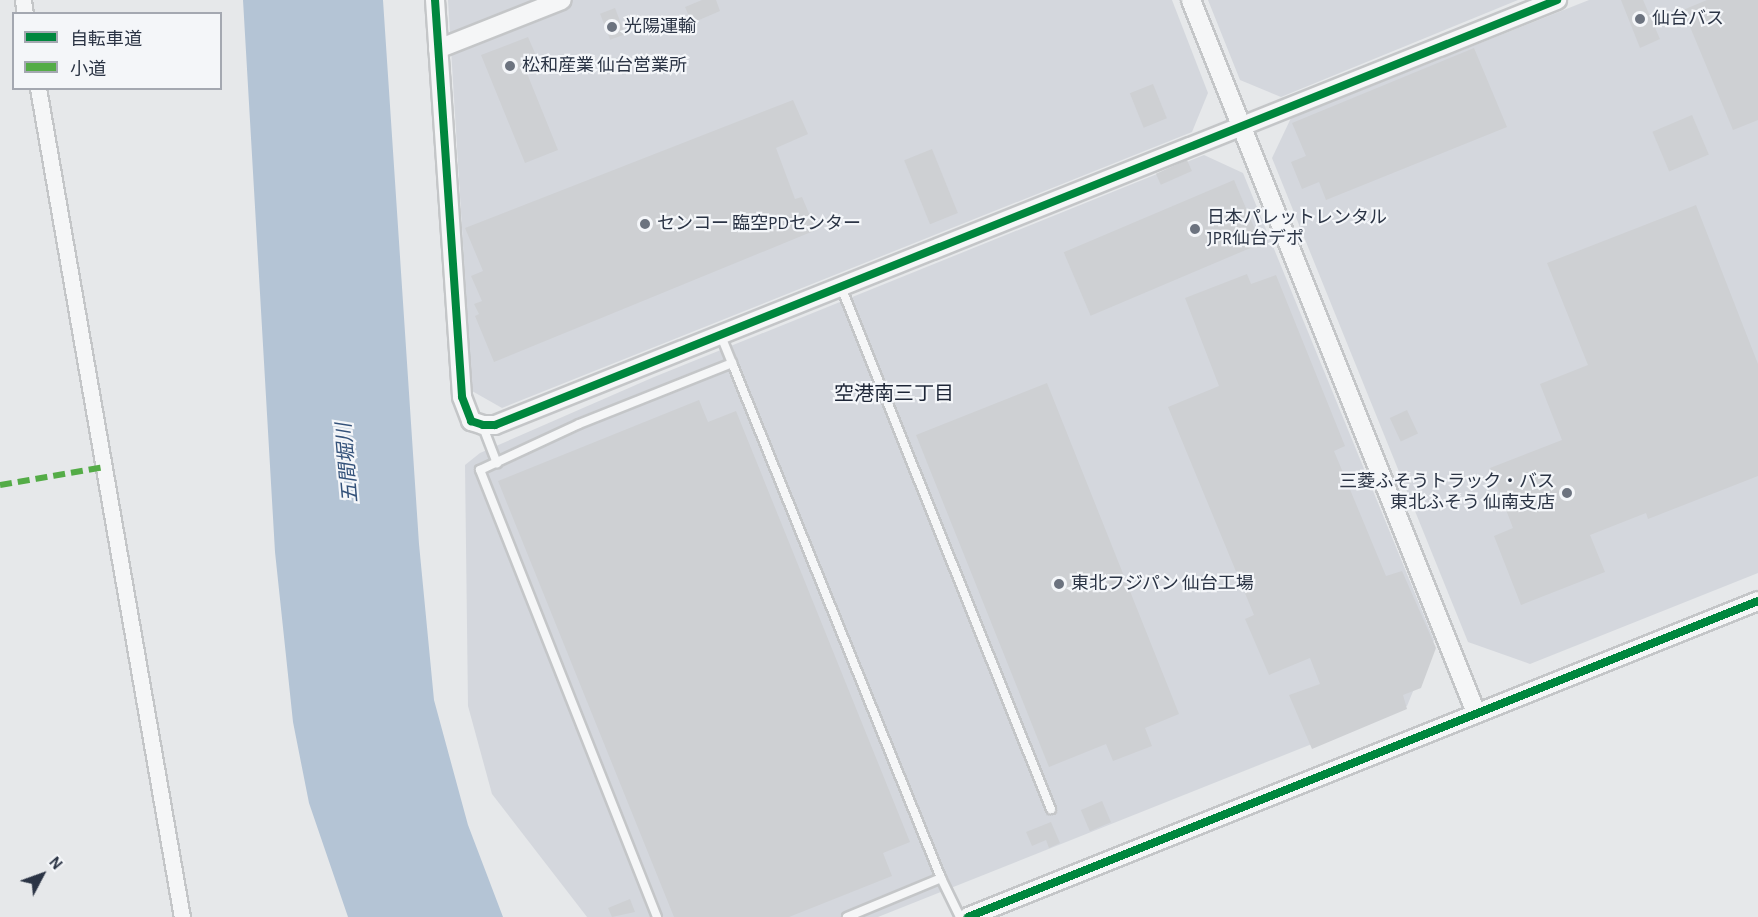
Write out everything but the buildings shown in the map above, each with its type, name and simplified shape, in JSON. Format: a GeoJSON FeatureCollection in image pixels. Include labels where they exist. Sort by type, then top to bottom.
{"type":"FeatureCollection","features":[{"type":"Feature","properties":{"kind":"street"},"geometry":{"type":"LineString","coordinates":[[435,0],[462,397],[471,421],[483,425],[495,424],[721,335],[1557,0]]}},
{"type":"Feature","properties":{"kind":"street"},"geometry":{"type":"LineString","coordinates":[[438,48],[562,0]]}},
{"type":"Feature","properties":{"kind":"street"},"geometry":{"type":"LineString","coordinates":[[1191,0],[1476,713]]}},
{"type":"Feature","properties":{"kind":"street"},"geometry":{"type":"LineString","coordinates":[[38,90],[182,917]]}},
{"type":"Feature","properties":{"kind":"street"},"geometry":{"type":"LineString","coordinates":[[968,917],[1758,601]]}},
{"type":"Feature","properties":{"kind":"lane"},"geometry":{"type":"LineString","coordinates":[[841,287],[1051,809]]}},
{"type":"Feature","properties":{"kind":"lane"},"geometry":{"type":"LineString","coordinates":[[721,335],[941,878],[960,917]]}},
{"type":"Feature","properties":{"kind":"lane"},"geometry":{"type":"LineString","coordinates":[[657,917],[480,470],[579,424],[732,363]]}},
{"type":"Feature","properties":{"kind":"lane"},"geometry":{"type":"LineString","coordinates":[[483,425],[497,463]]}},
{"type":"Feature","properties":{"kind":"lane"},"geometry":{"type":"LineString","coordinates":[[847,917],[941,878]]}},
{"type":"Feature","properties":{"kind":"shaded area"},"geometry":{"type":"Polygon","coordinates":[[[448,0],[1172,0],[1208,93],[1192,132],[502,408],[472,391],[448,0]]]}},
{"type":"Feature","properties":{"kind":"shaded area"},"geometry":{"type":"Polygon","coordinates":[[[1208,0],[1518,0],[1281,97],[1240,80],[1208,0]]]}},
{"type":"Feature","properties":{"kind":"shaded area"},"geometry":{"type":"Polygon","coordinates":[[[1589,0],[1758,0],[1758,573],[1530,664],[1468,642],[1272,158],[1291,118],[1589,0]]]}},
{"type":"Feature","properties":{"kind":"shaded area"},"geometry":{"type":"Polygon","coordinates":[[[1204,155],[1243,173],[1434,640],[1407,706],[878,917],[587,917],[492,794],[468,706],[465,465],[480,453],[654,377],[1204,155]]]}},
{"type":"Feature","properties":{"kind":"water","name":"五間堀川"},"geometry":{"type":"Polygon","coordinates":[[[243,0],[383,0],[419,544],[434,700],[468,825],[503,917],[348,917],[309,803],[293,722],[275,552],[243,0]]]}},
{"type":"Feature","properties":{"kind":"marked path"},"geometry":{"type":"LineString","coordinates":[[0,485],[104,467]]}},
{"type":"Feature","properties":{"kind":"cycle path"},"geometry":{"type":"LineString","coordinates":[[435,0],[462,397],[471,421],[483,425],[495,425],[1557,0]]}},
{"type":"Feature","properties":{"kind":"cycle path"},"geometry":{"type":"LineString","coordinates":[[968,917],[1758,601]]}},
{"type":"Feature","properties":{"kind":"place","name":"仙台バス"},"geometry":{"type":"Point","coordinates":[1640,19]}},
{"type":"Feature","properties":{"kind":"place","name":"光陽運輸"},"geometry":{"type":"Point","coordinates":[612,27]}},
{"type":"Feature","properties":{"kind":"place","name":"松和産業 仙台営業所"},"geometry":{"type":"Point","coordinates":[510,66]}},
{"type":"Feature","properties":{"kind":"place","name":"センコー 臨空PDセンター"},"geometry":{"type":"Point","coordinates":[645,224]}},
{"type":"Feature","properties":{"kind":"place","name":"日本パレットレンタル JPR仙台デポ"},"geometry":{"type":"Point","coordinates":[1195,229]}},
{"type":"Feature","properties":{"kind":"place","name":"三菱ふそうトラック・バス 東北ふそう 仙南支店"},"geometry":{"type":"Point","coordinates":[1567,493]}},
{"type":"Feature","properties":{"kind":"place","name":"東北フジパン 仙台工場"},"geometry":{"type":"Point","coordinates":[1059,584]}},
{"type":"Feature","properties":{"kind":"district","name":"空港南三丁目"},"geometry":{"type":"Point","coordinates":[894,394]}}]}
